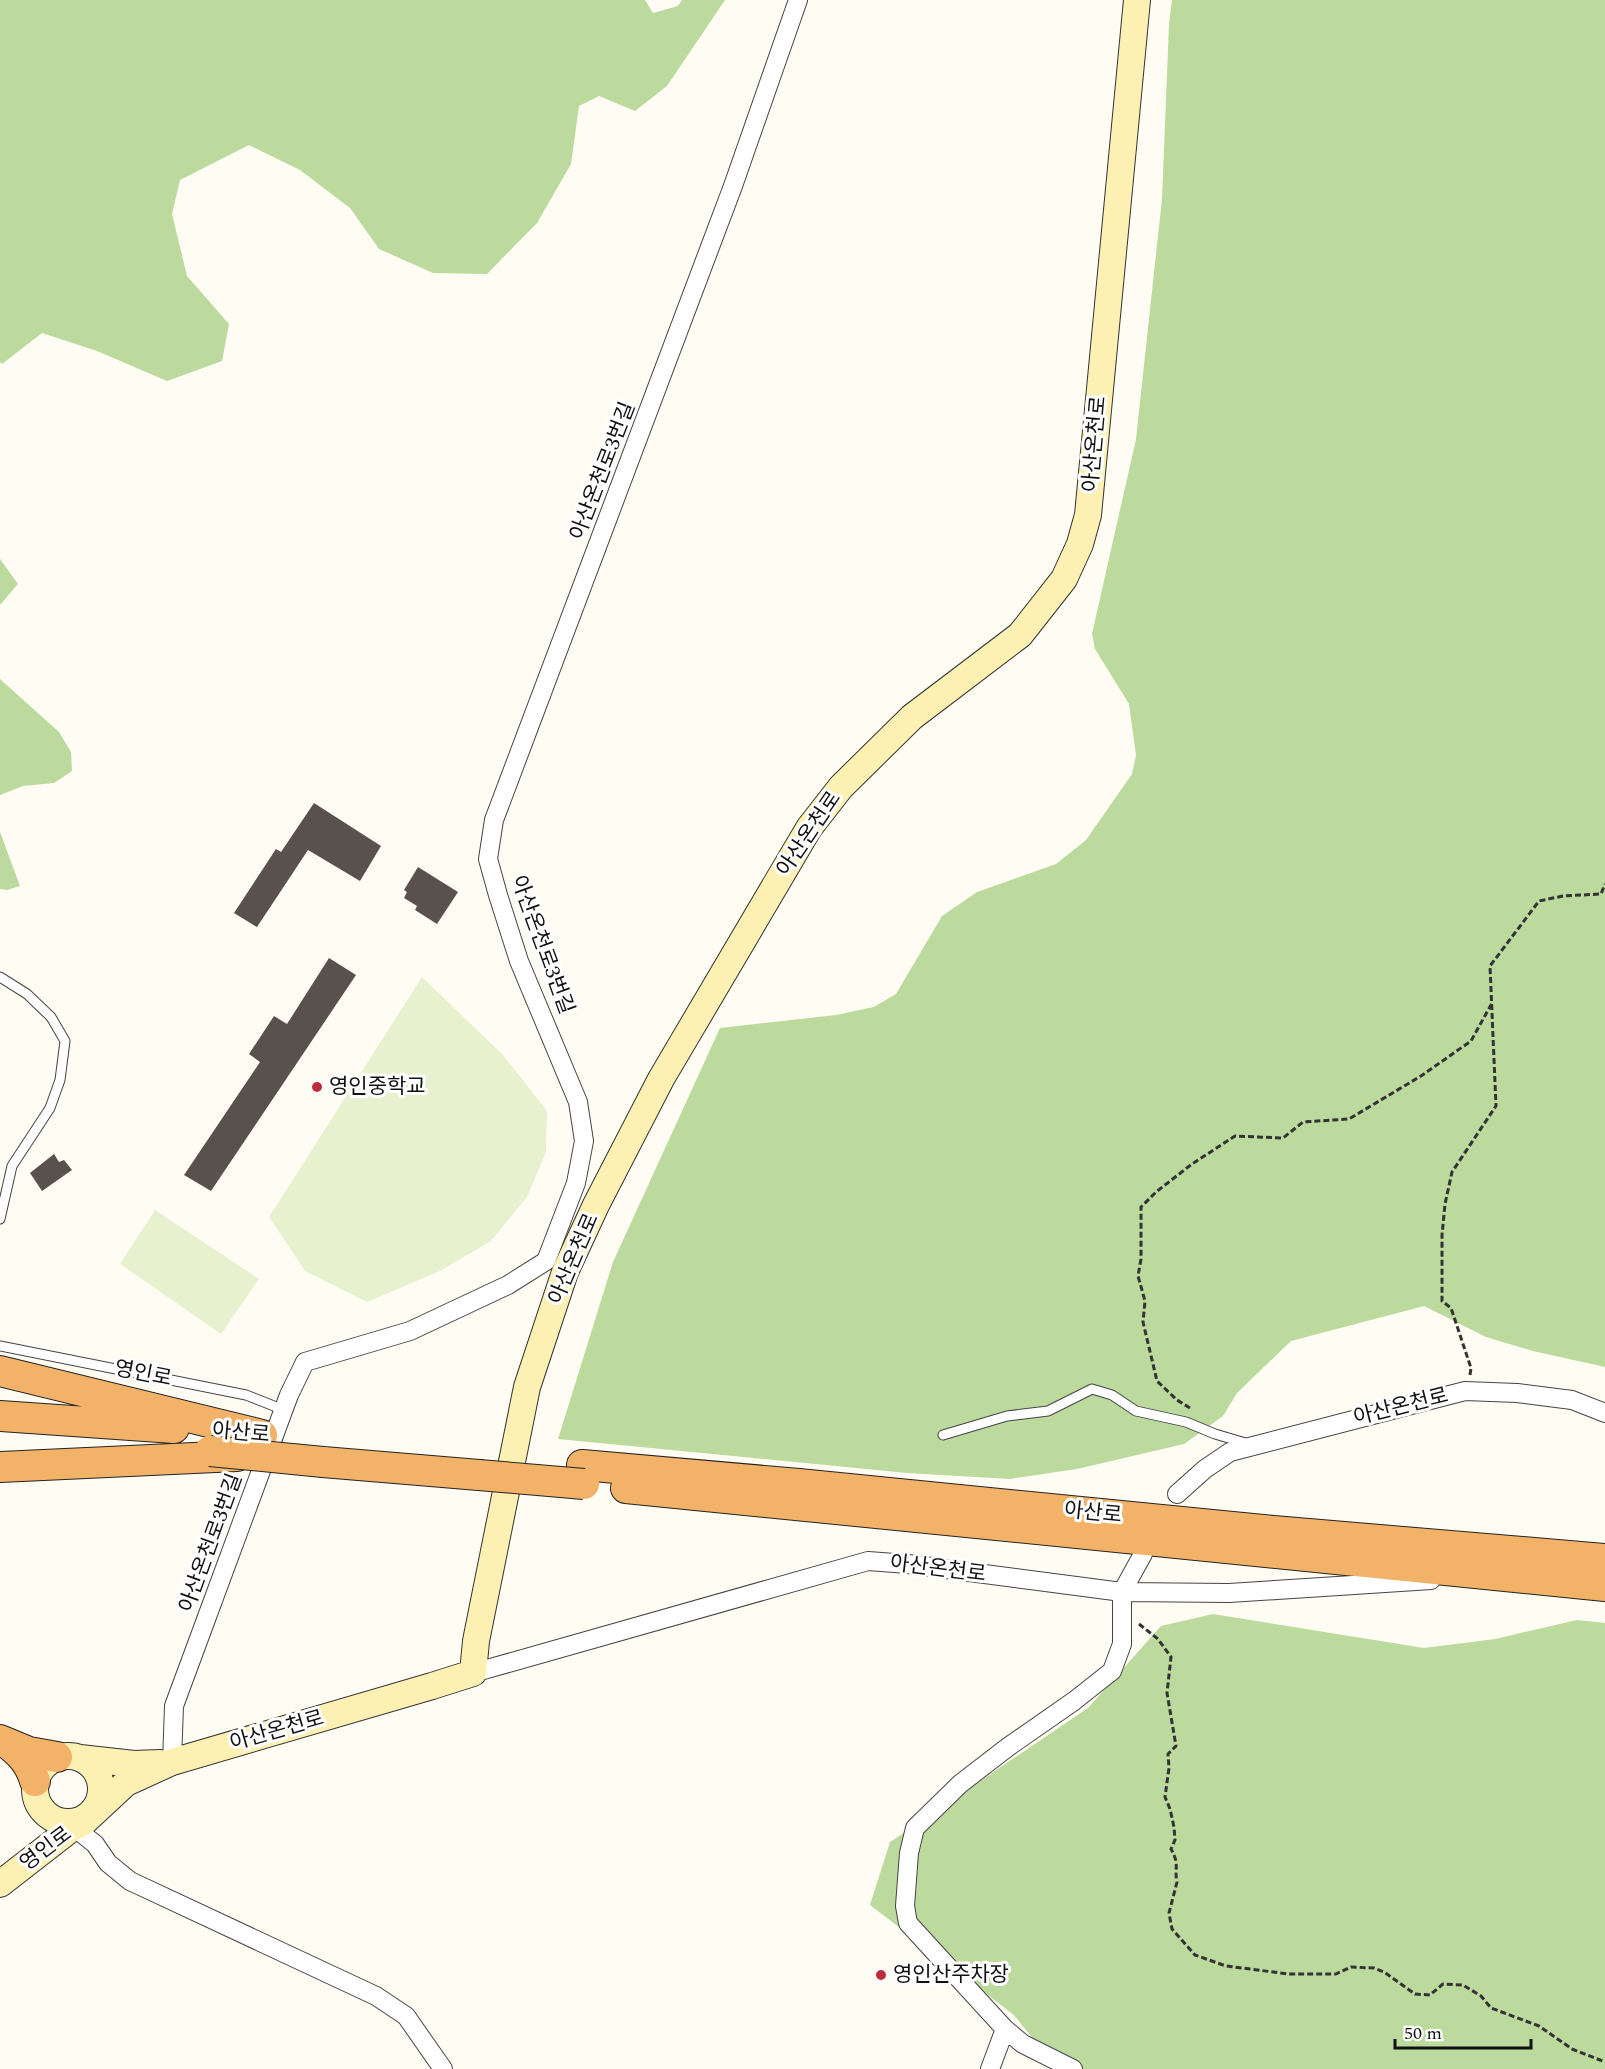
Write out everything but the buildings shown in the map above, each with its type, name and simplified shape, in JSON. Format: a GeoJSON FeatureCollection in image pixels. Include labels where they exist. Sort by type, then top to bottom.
{"type":"FeatureCollection","features":[{"type":"Feature","properties":{"kind":"highway"},"geometry":{"type":"LineString","coordinates":[[0,1371],[214,1441]]}},
{"type":"Feature","properties":{"kind":"highway","name":"아산로"},"geometry":{"type":"LineString","coordinates":[[0,1416],[214,1441],[480,1467],[583,1475],[811,1485],[1273,1531],[1605,1559]]}},
{"type":"Feature","properties":{"kind":"highway","name":"아산로"},"geometry":{"type":"LineString","coordinates":[[0,1433],[214,1441]]}},
{"type":"Feature","properties":{"kind":"highway"},"geometry":{"type":"LineString","coordinates":[[0,1467],[214,1441]]}},
{"type":"Feature","properties":{"kind":"highway","name":"아산로"},"geometry":{"type":"LineString","coordinates":[[583,1475],[1062,1532],[1605,1586]]}},
{"type":"Feature","properties":{"kind":"highway"},"geometry":{"type":"LineString","coordinates":[[4,1742],[29,1752],[69,1757]]}},
{"type":"Feature","properties":{"kind":"highway"},"geometry":{"type":"LineString","coordinates":[[4,1742],[23,1756],[32,1768],[36,1792]]}},
{"type":"Feature","properties":{"kind":"main road","name":"아산온천로"},"geometry":{"type":"LineString","coordinates":[[75,1821],[126,1783],[172,1762],[473,1673],[476,1641],[527,1387],[557,1265],[596,1205],[661,1079],[809,828],[841,787],[912,717],[1020,635],[1064,579],[1080,544],[1088,515],[1137,0]]}},
{"type":"Feature","properties":{"kind":"main road"},"geometry":{"type":"LineString","coordinates":[[25,1864],[34,1849],[38,1833],[36,1792],[40,1771],[48,1762],[69,1757],[134,1764],[172,1762]]}},
{"type":"Feature","properties":{"kind":"main road"},"geometry":{"type":"LineString","coordinates":[[36,1792],[43,1812],[51,1819],[75,1821],[99,1804],[102,1793],[97,1771],[89,1763],[69,1757]]}},
{"type":"Feature","properties":{"kind":"main road","name":"영인로"},"geometry":{"type":"LineString","coordinates":[[0,1884],[75,1821]]}},
{"type":"Feature","properties":{"kind":"street","name":"아산온천로3번길"},"geometry":{"type":"LineString","coordinates":[[172,1762],[174,1706],[304,1362],[410,1331],[508,1285],[557,1265],[584,1141],[578,1102],[519,961],[498,895],[488,859],[494,820],[733,186],[798,0]]}},
{"type":"Feature","properties":{"kind":"street","name":"아산온천로"},"geometry":{"type":"LineString","coordinates":[[1177,1494],[1205,1469],[1230,1452],[1466,1391],[1517,1393],[1572,1400],[1605,1413]]}},
{"type":"Feature","properties":{"kind":"street"},"geometry":{"type":"LineString","coordinates":[[1073,2069],[1023,2044],[1005,2029],[908,1923],[905,1906],[909,1853],[915,1828],[960,1784],[1112,1671],[1122,1644],[1122,1592],[1143,1554]]}},
{"type":"Feature","properties":{"kind":"street","name":"아산온천로"},"geometry":{"type":"LineString","coordinates":[[473,1673],[868,1561],[908,1564],[1122,1592],[1229,1593],[1426,1580],[1543,1581]]}},
{"type":"Feature","properties":{"kind":"street"},"geometry":{"type":"LineString","coordinates":[[75,1821],[108,1863],[130,1881],[376,1996],[405,2016],[443,2069]]}},
{"type":"Feature","properties":{"kind":"street"},"geometry":{"type":"LineString","coordinates":[[990,2069],[1005,2029]]}},
{"type":"Feature","properties":{"kind":"lane"},"geometry":{"type":"LineString","coordinates":[[0,977],[27,994],[51,1017],[66,1041],[60,1080],[50,1108],[12,1166],[0,1220]]}},
{"type":"Feature","properties":{"kind":"lane","name":"영인로"},"geometry":{"type":"LineString","coordinates":[[0,1346],[246,1395],[284,1410]]}},
{"type":"Feature","properties":{"kind":"lane"},"geometry":{"type":"LineString","coordinates":[[943,1435],[1007,1416],[1048,1411],[1092,1389],[1112,1395],[1136,1411],[1186,1422],[1215,1434],[1255,1445]]}},
{"type":"Feature","properties":{"kind":"path"},"geometry":{"type":"LineString","coordinates":[[1466,1391],[1471,1368],[1451,1308],[1442,1301],[1442,1235],[1445,1204],[1452,1172],[1496,1106],[1490,966],[1539,900],[1601,894],[1605,884]]}},
{"type":"Feature","properties":{"kind":"path"},"geometry":{"type":"LineString","coordinates":[[1196,1412],[1177,1400],[1157,1381],[1152,1352],[1143,1322],[1145,1301],[1138,1276],[1142,1250],[1141,1207],[1183,1171],[1235,1136],[1283,1138],[1303,1122],[1349,1119],[1376,1104],[1471,1041],[1492,1003]]}},
{"type":"Feature","properties":{"kind":"path"},"geometry":{"type":"LineString","coordinates":[[1122,1615],[1133,1618],[1158,1639],[1171,1658],[1167,1693],[1176,1746],[1168,1754],[1169,1768],[1164,1797],[1170,1809],[1175,1840],[1171,1849],[1178,1867],[1177,1882],[1169,1913],[1172,1929],[1195,1955],[1226,1966],[1289,1974],[1336,1974],[1351,1967],[1374,1968],[1384,1972],[1415,1994],[1422,1995],[1430,1995],[1443,1984],[1463,1985],[1481,1996],[1491,2008],[1539,2026],[1572,2049],[1605,2062]]}},
{"type":"Feature","properties":{"kind":"green space"},"geometry":{"type":"Polygon","coordinates":[[[0,0],[645,0],[653,13],[678,6],[682,0],[725,0],[667,86],[635,111],[599,96],[579,106],[571,164],[537,223],[487,274],[433,273],[379,249],[350,208],[300,170],[249,145],[180,180],[172,214],[187,276],[229,324],[222,361],[167,381],[97,351],[42,333],[2,364],[0,362],[0,0]]]}},
{"type":"Feature","properties":{"kind":"green space"},"geometry":{"type":"Polygon","coordinates":[[[1172,0],[1605,0],[1605,1367],[1533,1351],[1486,1337],[1424,1306],[1291,1341],[1237,1393],[1223,1416],[1184,1444],[1077,1469],[1010,1479],[907,1473],[558,1439],[613,1262],[720,1028],[836,1015],[874,1007],[896,994],[942,916],[977,892],[1056,864],[1086,840],[1132,774],[1136,755],[1129,704],[1095,649],[1092,634],[1136,439],[1162,199],[1172,0]]]}},
{"type":"Feature","properties":{"kind":"green space"},"geometry":{"type":"Polygon","coordinates":[[[0,559],[18,584],[0,605],[0,559]]]}},
{"type":"Feature","properties":{"kind":"green space"},"geometry":{"type":"Polygon","coordinates":[[[0,679],[59,732],[71,752],[72,771],[54,783],[23,786],[0,795],[0,679]]]}},
{"type":"Feature","properties":{"kind":"green space"},"geometry":{"type":"Polygon","coordinates":[[[0,832],[20,886],[7,890],[0,889],[0,832]]]}},
{"type":"Feature","properties":{"kind":"green space"},"geometry":{"type":"Polygon","coordinates":[[[422,977],[503,1055],[547,1111],[546,1152],[527,1197],[491,1241],[440,1271],[367,1302],[305,1271],[269,1217],[422,977]]]}},
{"type":"Feature","properties":{"kind":"green space"},"geometry":{"type":"Polygon","coordinates":[[[155,1210],[259,1279],[221,1334],[120,1264],[155,1210]]]}},
{"type":"Feature","properties":{"kind":"green space"},"geometry":{"type":"Polygon","coordinates":[[[1213,1614],[1424,1648],[1495,1639],[1577,1620],[1605,1623],[1605,2069],[1057,2069],[1014,2015],[870,1905],[890,1842],[1088,1708],[1161,1626],[1213,1614]]]}},
{"type":"Feature","properties":{"kind":"place","name":"영인중학교"},"geometry":{"type":"Point","coordinates":[317,1087]}},
{"type":"Feature","properties":{"kind":"place","name":"영인산주차장"},"geometry":{"type":"Point","coordinates":[881,1975]}}]}
